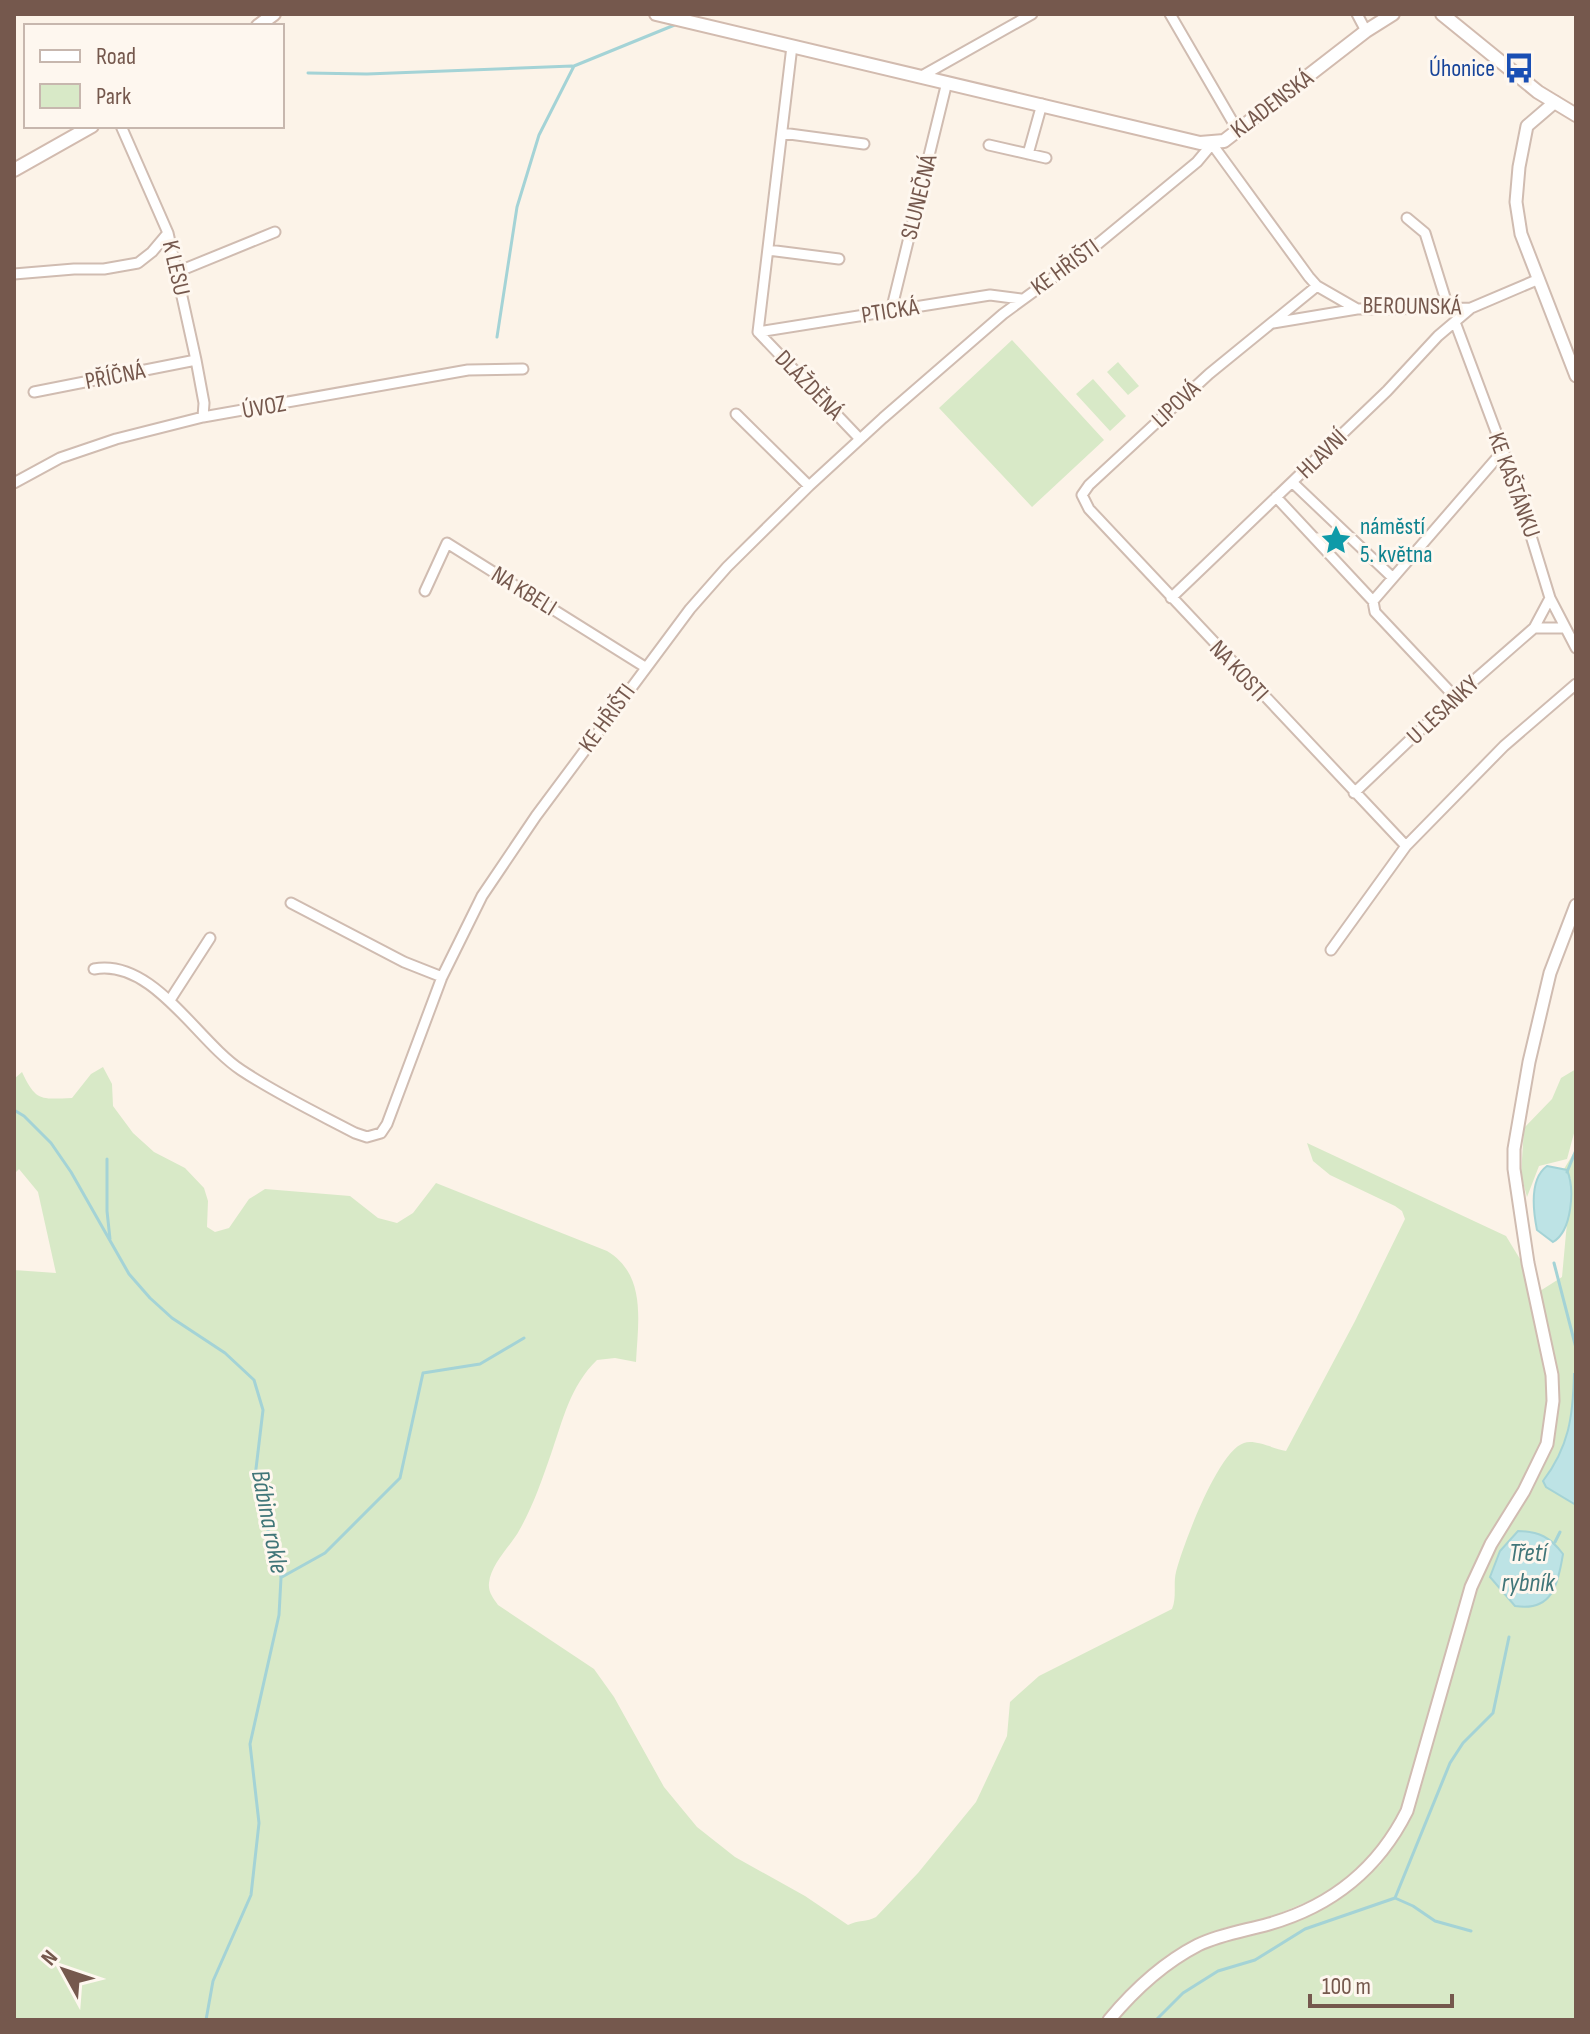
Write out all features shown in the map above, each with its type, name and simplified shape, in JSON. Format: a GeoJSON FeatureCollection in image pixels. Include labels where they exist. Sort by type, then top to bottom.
{"type":"FeatureCollection","features":[{"type":"Feature","properties":{"kind":"main road","name":"KLADENSKÁ"},"geometry":{"type":"LineString","coordinates":[[656,14],[1212,144],[1224,141],[1238,131],[1366,31],[1393,14]]}},
{"type":"Feature","properties":{"kind":"main road"},"geometry":{"type":"LineString","coordinates":[[1442,14],[1538,92],[1576,115]]}},
{"type":"Feature","properties":{"kind":"main road"},"geometry":{"type":"LineString","coordinates":[[14,170],[88,128]]}},
{"type":"Feature","properties":{"kind":"street"},"geometry":{"type":"LineString","coordinates":[[920,77],[1032,14]]}},
{"type":"Feature","properties":{"kind":"street"},"geometry":{"type":"LineString","coordinates":[[1170,14],[1238,131]]}},
{"type":"Feature","properties":{"kind":"street"},"geometry":{"type":"LineString","coordinates":[[1357,14],[1366,31]]}},
{"type":"Feature","properties":{"kind":"street"},"geometry":{"type":"LineString","coordinates":[[758,332],[792,46]]}},
{"type":"Feature","properties":{"kind":"street","name":"SLUNEČNÁ"},"geometry":{"type":"LineString","coordinates":[[891,311],[947,82]]}},
{"type":"Feature","properties":{"kind":"street"},"geometry":{"type":"LineString","coordinates":[[1555,102],[1527,126],[1516,202],[1521,234],[1576,376]]}},
{"type":"Feature","properties":{"kind":"street"},"geometry":{"type":"LineString","coordinates":[[1028,154],[1042,104]]}},
{"type":"Feature","properties":{"kind":"street","name":"K LESU"},"geometry":{"type":"LineString","coordinates":[[122,128],[168,233],[196,360],[204,403],[203,417]]}},
{"type":"Feature","properties":{"kind":"street"},"geometry":{"type":"LineString","coordinates":[[782,133],[864,144]]}},
{"type":"Feature","properties":{"kind":"street","name":"BEROUNSKÁ"},"geometry":{"type":"LineString","coordinates":[[1212,144],[1317,286],[1357,309],[1471,308],[1539,279]]}},
{"type":"Feature","properties":{"kind":"street","name":"KE HŘIŠTI"},"geometry":{"type":"LineString","coordinates":[[94,969],[117,969],[130,974],[170,1000],[238,1069],[355,1133],[367,1137],[381,1133],[442,977],[482,896],[509,853],[690,609],[727,567],[860,439],[1021,299],[1088,252],[1197,162],[1212,144]]}},
{"type":"Feature","properties":{"kind":"street"},"geometry":{"type":"LineString","coordinates":[[989,145],[1046,158]]}},
{"type":"Feature","properties":{"kind":"street"},"geometry":{"type":"LineString","coordinates":[[1407,218],[1425,233],[1448,307]]}},
{"type":"Feature","properties":{"kind":"street"},"geometry":{"type":"LineString","coordinates":[[177,272],[275,232]]}},
{"type":"Feature","properties":{"kind":"street"},"geometry":{"type":"LineString","coordinates":[[14,274],[104,269],[138,263],[168,233]]}},
{"type":"Feature","properties":{"kind":"street"},"geometry":{"type":"LineString","coordinates":[[768,250],[839,259]]}},
{"type":"Feature","properties":{"kind":"street","name":"LIPOVÁ"},"geometry":{"type":"LineString","coordinates":[[1084,490],[1209,374],[1317,286]]}},
{"type":"Feature","properties":{"kind":"street","name":"PTICKÁ"},"geometry":{"type":"LineString","coordinates":[[758,332],[990,295],[1021,299]]}},
{"type":"Feature","properties":{"kind":"street","name":"HLAVNÍ"},"geometry":{"type":"LineString","coordinates":[[1171,598],[1471,308]]}},
{"type":"Feature","properties":{"kind":"street","name":"LIPOVÁ"},"geometry":{"type":"LineString","coordinates":[[1273,323],[1357,309]]}},
{"type":"Feature","properties":{"kind":"street","name":"KE KAŠTÁNKU"},"geometry":{"type":"LineString","coordinates":[[1455,322],[1530,527],[1550,598],[1576,648]]}},
{"type":"Feature","properties":{"kind":"street","name":"DLÁŽDĚNÁ"},"geometry":{"type":"LineString","coordinates":[[758,332],[860,439]]}},
{"type":"Feature","properties":{"kind":"street","name":"PŘÍČNÁ"},"geometry":{"type":"LineString","coordinates":[[34,392],[196,360]]}},
{"type":"Feature","properties":{"kind":"street","name":"ÚVOZ"},"geometry":{"type":"LineString","coordinates":[[14,483],[60,458],[116,439],[203,417],[468,370],[523,369]]}},
{"type":"Feature","properties":{"kind":"street"},"geometry":{"type":"LineString","coordinates":[[736,414],[809,486]]}},
{"type":"Feature","properties":{"kind":"street"},"geometry":{"type":"LineString","coordinates":[[1373,601],[1502,452]]}},
{"type":"Feature","properties":{"kind":"street"},"geometry":{"type":"LineString","coordinates":[[1292,482],[1393,578]]}},
{"type":"Feature","properties":{"kind":"street","name":"NA KOSTI"},"geometry":{"type":"LineString","coordinates":[[1084,490],[1084,502],[1089,509],[1406,846]]}},
{"type":"Feature","properties":{"kind":"street"},"geometry":{"type":"LineString","coordinates":[[1276,497],[1373,601],[1375,612],[1455,697]]}},
{"type":"Feature","properties":{"kind":"street","name":"NA KBELI"},"geometry":{"type":"LineString","coordinates":[[425,591],[447,543],[645,667]]}},
{"type":"Feature","properties":{"kind":"street","name":"U LESANKY"},"geometry":{"type":"LineString","coordinates":[[1354,793],[1455,697],[1534,628],[1550,598]]}},
{"type":"Feature","properties":{"kind":"street"},"geometry":{"type":"LineString","coordinates":[[1534,628],[1564,628]]}},
{"type":"Feature","properties":{"kind":"street"},"geometry":{"type":"LineString","coordinates":[[1331,950],[1406,846],[1504,746],[1576,684]]}},
{"type":"Feature","properties":{"kind":"street"},"geometry":{"type":"LineString","coordinates":[[291,903],[404,962],[442,977]]}},
{"type":"Feature","properties":{"kind":"street"},"geometry":{"type":"LineString","coordinates":[[1109,2020],[1150,1977],[1197,1946],[1226,1933],[1269,1924],[1329,1898],[1376,1861],[1407,1811],[1471,1587],[1491,1544],[1524,1491],[1547,1444],[1553,1401],[1552,1375],[1528,1263],[1514,1169],[1514,1149],[1529,1062],[1550,973],[1576,905]]}},
{"type":"Feature","properties":{"kind":"street"},"geometry":{"type":"LineString","coordinates":[[170,1000],[210,938]]}},
{"type":"Feature","properties":{"kind":"green space"},"geometry":{"type":"Polygon","coordinates":[[[1012,340],[1104,440],[1032,507],[939,408],[1012,340]]]}},
{"type":"Feature","properties":{"kind":"green space"},"geometry":{"type":"Polygon","coordinates":[[[1118,362],[1139,386],[1128,395],[1107,372],[1118,362]]]}},
{"type":"Feature","properties":{"kind":"green space"},"geometry":{"type":"Polygon","coordinates":[[[1093,379],[1126,416],[1110,431],[1076,394],[1093,379]]]}},
{"type":"Feature","properties":{"kind":"green space"},"geometry":{"type":"Polygon","coordinates":[[[103,1067],[112,1084],[113,1106],[133,1133],[154,1152],[185,1168],[204,1188],[208,1201],[207,1227],[215,1232],[229,1228],[249,1199],[265,1189],[350,1196],[378,1218],[397,1223],[413,1213],[436,1183],[607,1251],[620,1261],[629,1273],[637,1300],[636,1362],[615,1358],[597,1360],[580,1381],[568,1404],[529,1511],[493,1569],[490,1592],[498,1605],[594,1669],[614,1697],[664,1787],[697,1827],[735,1857],[805,1896],[848,1925],[876,1917],[918,1873],[976,1802],[1007,1736],[1010,1702],[1039,1676],[1172,1609],[1176,1572],[1194,1521],[1213,1480],[1234,1450],[1248,1442],[1286,1451],[1405,1219],[1402,1211],[1395,1206],[1330,1175],[1313,1161],[1307,1143],[1506,1236],[1523,1264],[1546,1376],[1547,1400],[1541,1442],[1465,1585],[1408,1792],[1390,1831],[1371,1857],[1326,1894],[1268,1918],[1224,1928],[1194,1941],[1147,1972],[1102,2020],[14,2020],[14,1270],[56,1273],[38,1192],[19,1169],[14,1174],[14,1079],[22,1072],[31,1089],[41,1097],[72,1098],[91,1074],[103,1067]]]}},
{"type":"Feature","properties":{"kind":"green space"},"geometry":{"type":"Polygon","coordinates":[[[1576,1069],[1576,1126],[1567,1159],[1539,1166],[1527,1197],[1521,1175],[1524,1128],[1552,1099],[1561,1078],[1576,1069]]]}},
{"type":"Feature","properties":{"kind":"green space"},"geometry":{"type":"Polygon","coordinates":[[[1576,1149],[1576,1374],[1564,1443],[1543,1481],[1547,1487],[1576,1505],[1576,2020],[1117,2020],[1154,1981],[1199,1951],[1228,1939],[1271,1929],[1332,1903],[1380,1865],[1400,1837],[1419,1795],[1476,1589],[1552,1445],[1559,1401],[1558,1375],[1540,1291],[1562,1277],[1571,1179],[1564,1169],[1576,1149]]]}},
{"type":"Feature","properties":{"kind":"water"},"geometry":{"type":"Polygon","coordinates":[[[1547,1166],[1567,1170],[1571,1188],[1568,1219],[1553,1242],[1537,1230],[1534,1213],[1537,1179],[1547,1166]]]}},
{"type":"Feature","properties":{"kind":"water"},"geometry":{"type":"Polygon","coordinates":[[[1574,1374],[1576,1505],[1546,1487],[1543,1481],[1559,1456],[1568,1430],[1574,1374]]]}},
{"type":"Feature","properties":{"kind":"water","name":"Třetí rybník"},"geometry":{"type":"Polygon","coordinates":[[[1518,1531],[1544,1536],[1563,1554],[1559,1576],[1551,1594],[1537,1605],[1527,1607],[1515,1606],[1490,1577],[1500,1551],[1518,1531]]]}},
{"type":"Feature","properties":{"kind":"waterway"},"geometry":{"type":"LineString","coordinates":[[692,18],[701,14]]}},
{"type":"Feature","properties":{"kind":"waterway"},"geometry":{"type":"LineString","coordinates":[[497,337],[517,207],[539,135],[574,66],[677,24]]}},
{"type":"Feature","properties":{"kind":"waterway"},"geometry":{"type":"LineString","coordinates":[[308,73],[367,74],[572,66]]}},
{"type":"Feature","properties":{"kind":"waterway","name":"Bábina rokle"},"geometry":{"type":"LineString","coordinates":[[14,1110],[51,1143],[129,1274],[172,1318],[225,1353],[254,1380],[263,1410],[255,1477],[262,1514],[279,1560],[279,1615],[250,1744],[259,1823],[251,1895],[213,1981],[206,2020]]}},
{"type":"Feature","properties":{"kind":"waterway"},"geometry":{"type":"LineString","coordinates":[[1567,1172],[1576,1150]]}},
{"type":"Feature","properties":{"kind":"waterway"},"geometry":{"type":"LineString","coordinates":[[107,1159],[110,1239]]}},
{"type":"Feature","properties":{"kind":"waterway"},"geometry":{"type":"LineString","coordinates":[[1554,1263],[1576,1348]]}},
{"type":"Feature","properties":{"kind":"waterway"},"geometry":{"type":"LineString","coordinates":[[282,1577],[325,1553],[400,1478],[423,1373],[480,1364],[524,1338]]}},
{"type":"Feature","properties":{"kind":"waterway"},"geometry":{"type":"LineString","coordinates":[[1555,1542],[1560,1532]]}},
{"type":"Feature","properties":{"kind":"waterway"},"geometry":{"type":"LineString","coordinates":[[1156,2020],[1183,1993],[1218,1971],[1255,1960],[1305,1929],[1395,1898],[1450,1763],[1463,1743],[1493,1713],[1509,1637]]}},
{"type":"Feature","properties":{"kind":"waterway"},"geometry":{"type":"LineString","coordinates":[[1395,1898],[1435,1921],[1471,1931]]}},
{"type":"Feature","properties":{"kind":"place","name":"Úhonice"},"geometry":{"type":"Point","coordinates":[1519,68]}},
{"type":"Feature","properties":{"kind":"place","name":"náměstí 5. května"},"geometry":{"type":"Point","coordinates":[1336,540]}}]}
